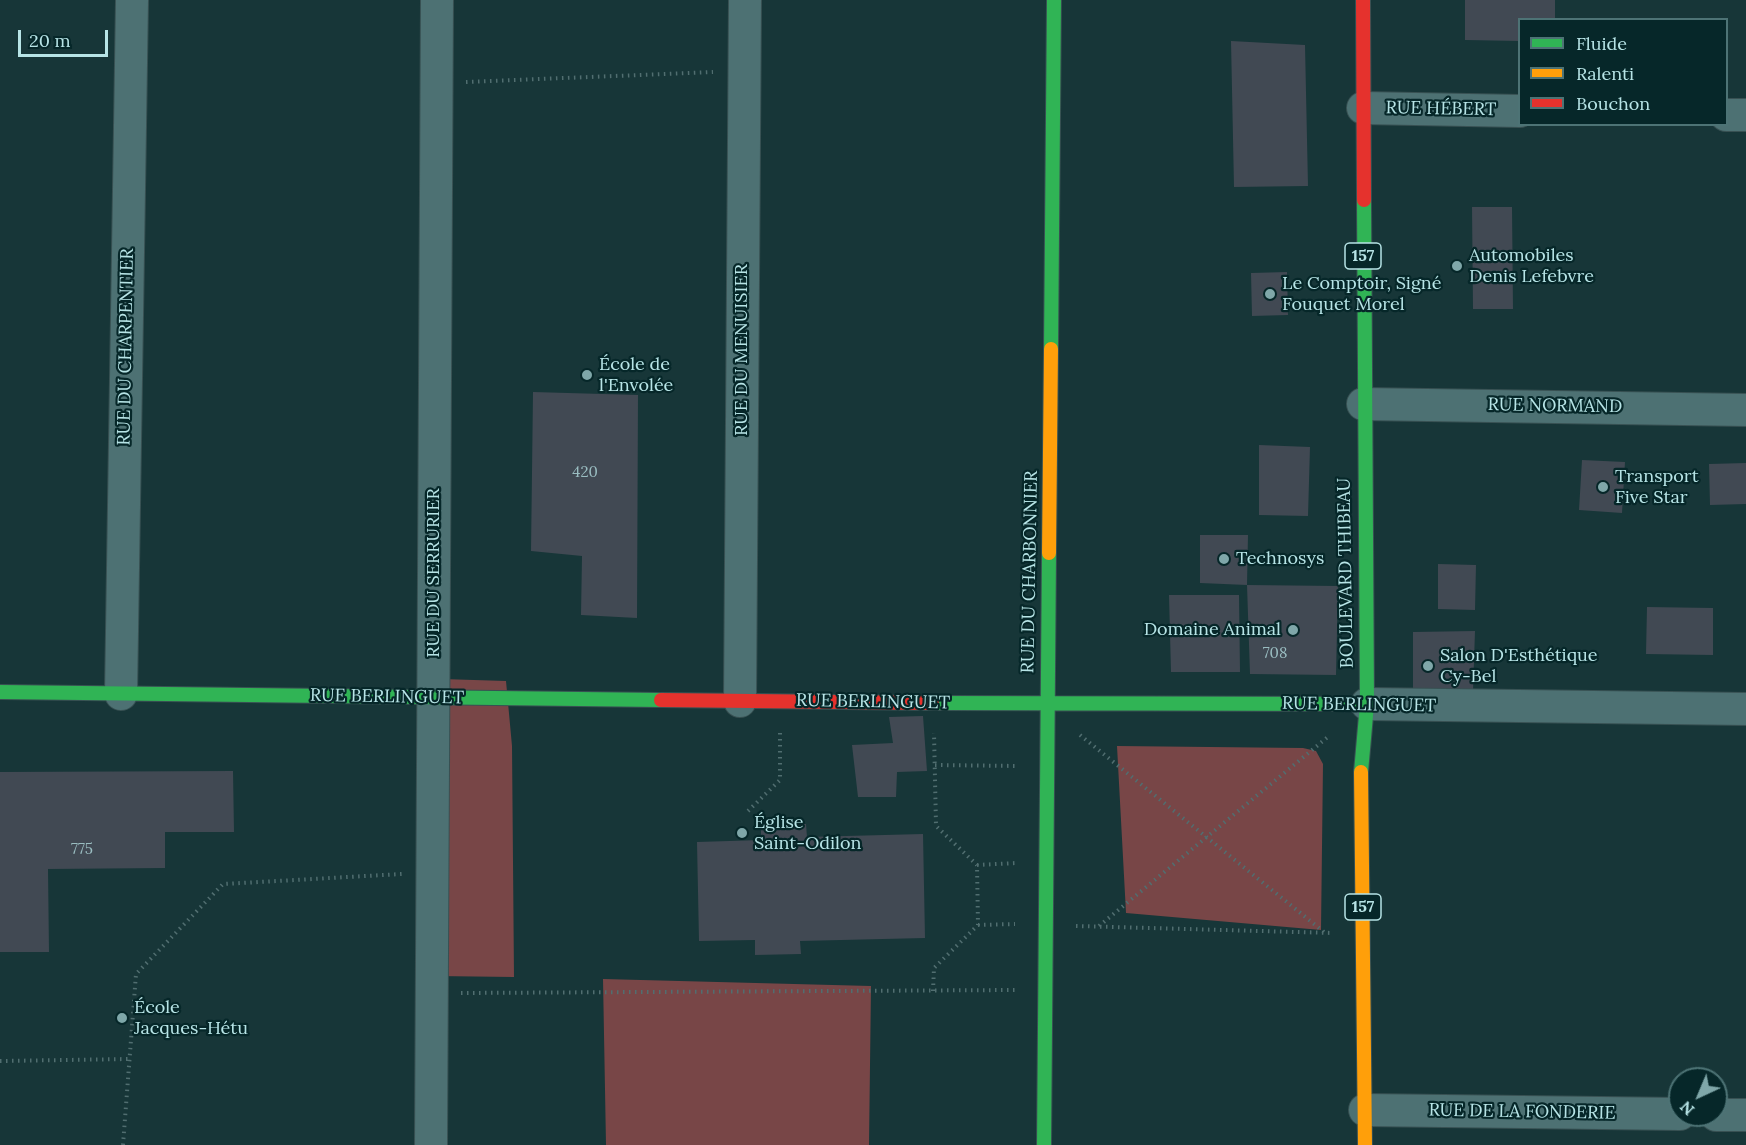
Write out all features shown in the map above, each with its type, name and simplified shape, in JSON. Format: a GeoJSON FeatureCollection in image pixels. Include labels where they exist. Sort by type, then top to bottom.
{"type":"FeatureCollection","features":[{"type":"Feature","properties":{"kind":"street","name":"RUE DU CHARPENTIER"},"geometry":{"type":"LineString","coordinates":[[121,694],[132,0]]}},
{"type":"Feature","properties":{"kind":"street","name":"RUE DU SERRURIER"},"geometry":{"type":"LineString","coordinates":[[431,1145],[436,0]]}},
{"type":"Feature","properties":{"kind":"street","name":"RUE DU MENUISIER"},"geometry":{"type":"LineString","coordinates":[[740,701],[745,0]]}},
{"type":"Feature","properties":{"kind":"street","name":"RUE DU CHARBONNIER"},"geometry":{"type":"LineString","coordinates":[[1044,1145],[1054,0]]}},
{"type":"Feature","properties":{"kind":"street","name":"BOULEVARD THIBEAU"},"geometry":{"type":"LineString","coordinates":[[1363,0],[1366,704],[1361,754],[1365,1145]]}},
{"type":"Feature","properties":{"kind":"street","name":"RUE HÉBERT"},"geometry":{"type":"LineString","coordinates":[[1363,108],[1518,111]]}},
{"type":"Feature","properties":{"kind":"street"},"geometry":{"type":"LineString","coordinates":[[1728,115],[1746,115]]}},
{"type":"Feature","properties":{"kind":"street","name":"RUE NORMAND"},"geometry":{"type":"LineString","coordinates":[[1363,404],[1746,410]]}},
{"type":"Feature","properties":{"kind":"street","name":"RUE BERLINGUET"},"geometry":{"type":"LineString","coordinates":[[0,692],[1047,704],[1366,704],[1746,709]]}},
{"type":"Feature","properties":{"kind":"street","name":"RUE DE LA FONDERIE"},"geometry":{"type":"LineString","coordinates":[[1365,1110],[1668,1114]]}},
{"type":"Feature","properties":{"kind":"street"},"geometry":{"type":"LineString","coordinates":[[1728,1115],[1746,1115]]}},
{"type":"Feature","properties":{"kind":"path"},"geometry":{"type":"LineString","coordinates":[[436,84],[744,71]]}},
{"type":"Feature","properties":{"kind":"path"},"geometry":{"type":"LineString","coordinates":[[1046,925],[1324,932],[1083,738],[1047,704]]}},
{"type":"Feature","properties":{"kind":"path"},"geometry":{"type":"LineString","coordinates":[[748,811],[780,780],[780,732]]}},
{"type":"Feature","properties":{"kind":"path"},"geometry":{"type":"LineString","coordinates":[[934,734],[936,826],[977,865],[978,925]]}},
{"type":"Feature","properties":{"kind":"path"},"geometry":{"type":"LineString","coordinates":[[1098,927],[1310,752]]}},
{"type":"Feature","properties":{"kind":"path"},"geometry":{"type":"LineString","coordinates":[[935,765],[1047,767]]}},
{"type":"Feature","properties":{"kind":"path"},"geometry":{"type":"LineString","coordinates":[[977,865],[1000,864]]}},
{"type":"Feature","properties":{"kind":"path"},"geometry":{"type":"LineString","coordinates":[[123,1145],[136,974],[223,884],[433,872]]}},
{"type":"Feature","properties":{"kind":"path"},"geometry":{"type":"LineString","coordinates":[[933,991],[934,968],[978,925],[1001,924]]}},
{"type":"Feature","properties":{"kind":"path"},"geometry":{"type":"LineString","coordinates":[[471,993],[1045,990]]}},
{"type":"Feature","properties":{"kind":"path"},"geometry":{"type":"LineString","coordinates":[[0,1061],[129,1059]]}},
{"type":"Feature","properties":{"kind":"shaded area"},"geometry":{"type":"Polygon","coordinates":[[[442,679],[506,681],[512,746],[514,977],[435,976],[442,679]]]}},
{"type":"Feature","properties":{"kind":"shaded area"},"geometry":{"type":"Polygon","coordinates":[[[1117,746],[1303,748],[1316,751],[1323,764],[1321,930],[1126,913],[1117,746]]]}},
{"type":"Feature","properties":{"kind":"shaded area"},"geometry":{"type":"Polygon","coordinates":[[[603,979],[871,986],[869,1145],[606,1145],[603,979]]]}},
{"type":"Feature","properties":{"kind":"building"},"geometry":{"type":"Polygon","coordinates":[[[1465,0],[1555,0],[1555,18],[1518,18],[1518,41],[1465,40],[1465,0]]]}},
{"type":"Feature","properties":{"kind":"building"},"geometry":{"type":"Polygon","coordinates":[[[1231,41],[1305,45],[1308,186],[1234,187],[1231,41]]]}},
{"type":"Feature","properties":{"kind":"building"},"geometry":{"type":"Polygon","coordinates":[[[1472,207],[1512,207],[1513,309],[1473,309],[1472,207]]]}},
{"type":"Feature","properties":{"kind":"building","name":"Le Comptoir, Signé Fouquet Morel"},"geometry":{"type":"Polygon","coordinates":[[[1287,272],[1288,315],[1252,316],[1251,273],[1287,272]]]}},
{"type":"Feature","properties":{"kind":"building"},"geometry":{"type":"Polygon","coordinates":[[[533,392],[638,395],[637,618],[581,615],[582,556],[531,551],[533,392]]]}},
{"type":"Feature","properties":{"kind":"building"},"geometry":{"type":"Polygon","coordinates":[[[1259,445],[1310,447],[1308,516],[1259,515],[1259,445]]]}},
{"type":"Feature","properties":{"kind":"building"},"geometry":{"type":"Polygon","coordinates":[[[1582,460],[1625,462],[1622,513],[1579,510],[1582,460]]]}},
{"type":"Feature","properties":{"kind":"building"},"geometry":{"type":"Polygon","coordinates":[[[1746,463],[1746,504],[1710,505],[1709,464],[1746,463]]]}},
{"type":"Feature","properties":{"kind":"building","name":"Technosys"},"geometry":{"type":"Polygon","coordinates":[[[1200,535],[1248,535],[1247,585],[1200,583],[1200,535]]]}},
{"type":"Feature","properties":{"kind":"building"},"geometry":{"type":"Polygon","coordinates":[[[1438,564],[1476,565],[1475,610],[1438,609],[1438,564]]]}},
{"type":"Feature","properties":{"kind":"building","name":"Domaine Animal"},"geometry":{"type":"Polygon","coordinates":[[[1247,585],[1338,586],[1336,675],[1250,674],[1247,585]]]}},
{"type":"Feature","properties":{"kind":"building"},"geometry":{"type":"Polygon","coordinates":[[[1169,595],[1239,595],[1240,672],[1171,672],[1169,595]]]}},
{"type":"Feature","properties":{"kind":"building"},"geometry":{"type":"Polygon","coordinates":[[[1647,607],[1713,608],[1713,655],[1646,654],[1647,607]]]}},
{"type":"Feature","properties":{"kind":"building"},"geometry":{"type":"Polygon","coordinates":[[[1475,631],[1473,691],[1413,694],[1413,632],[1475,631]]]}},
{"type":"Feature","properties":{"kind":"building"},"geometry":{"type":"Polygon","coordinates":[[[923,716],[927,771],[897,772],[896,797],[858,797],[852,745],[893,743],[889,717],[923,716]]]}},
{"type":"Feature","properties":{"kind":"building"},"geometry":{"type":"Polygon","coordinates":[[[233,771],[234,832],[165,832],[165,868],[48,869],[49,952],[0,952],[0,772],[233,771]]]}},
{"type":"Feature","properties":{"kind":"building","name":"Église Saint-Odilon"},"geometry":{"type":"Polygon","coordinates":[[[806,824],[807,837],[923,834],[925,938],[800,941],[801,954],[755,955],[755,940],[699,941],[697,842],[761,840],[761,825],[806,824]]]}},
{"type":"Feature","properties":{"kind":"traffic: fast"},"geometry":{"type":"LineString","coordinates":[[1051,349],[1054,0]]}},
{"type":"Feature","properties":{"kind":"traffic: fast"},"geometry":{"type":"LineString","coordinates":[[1361,772],[1367,704],[1364,200]]}},
{"type":"Feature","properties":{"kind":"traffic: fast"},"geometry":{"type":"LineString","coordinates":[[1044,1145],[1049,553]]}},
{"type":"Feature","properties":{"kind":"traffic: fast"},"geometry":{"type":"LineString","coordinates":[[0,692],[661,700]]}},
{"type":"Feature","properties":{"kind":"traffic: fast"},"geometry":{"type":"LineString","coordinates":[[932,703],[1367,704]]}},
{"type":"Feature","properties":{"kind":"traffic: slow"},"geometry":{"type":"LineString","coordinates":[[1049,553],[1051,349]]}},
{"type":"Feature","properties":{"kind":"traffic: slow"},"geometry":{"type":"LineString","coordinates":[[1361,772],[1365,1145]]}},
{"type":"Feature","properties":{"kind":"traffic: jam"},"geometry":{"type":"LineString","coordinates":[[1363,0],[1364,200]]}},
{"type":"Feature","properties":{"kind":"traffic: jam"},"geometry":{"type":"LineString","coordinates":[[661,700],[932,703]]}},
{"type":"Feature","properties":{"kind":"place","name":"Automobiles Denis Lefebvre"},"geometry":{"type":"Point","coordinates":[1457,266]}},
{"type":"Feature","properties":{"kind":"place","name":"Le Comptoir, Signé Fouquet Morel"},"geometry":{"type":"Point","coordinates":[1270,294]}},
{"type":"Feature","properties":{"kind":"place","name":"École de l'Envolée"},"geometry":{"type":"Point","coordinates":[587,375]}},
{"type":"Feature","properties":{"kind":"place","name":"Transport Five Star"},"geometry":{"type":"Point","coordinates":[1603,487]}},
{"type":"Feature","properties":{"kind":"place","name":"Technosys"},"geometry":{"type":"Point","coordinates":[1224,559]}},
{"type":"Feature","properties":{"kind":"place","name":"Domaine Animal"},"geometry":{"type":"Point","coordinates":[1293,630]}},
{"type":"Feature","properties":{"kind":"place","name":"Salon D'Esthétique Cy-Bel"},"geometry":{"type":"Point","coordinates":[1428,666]}},
{"type":"Feature","properties":{"kind":"place","name":"Église Saint-Odilon"},"geometry":{"type":"Point","coordinates":[742,833]}},
{"type":"Feature","properties":{"kind":"place","name":"École Jacques-Hétu"},"geometry":{"type":"Point","coordinates":[122,1018]}}]}
